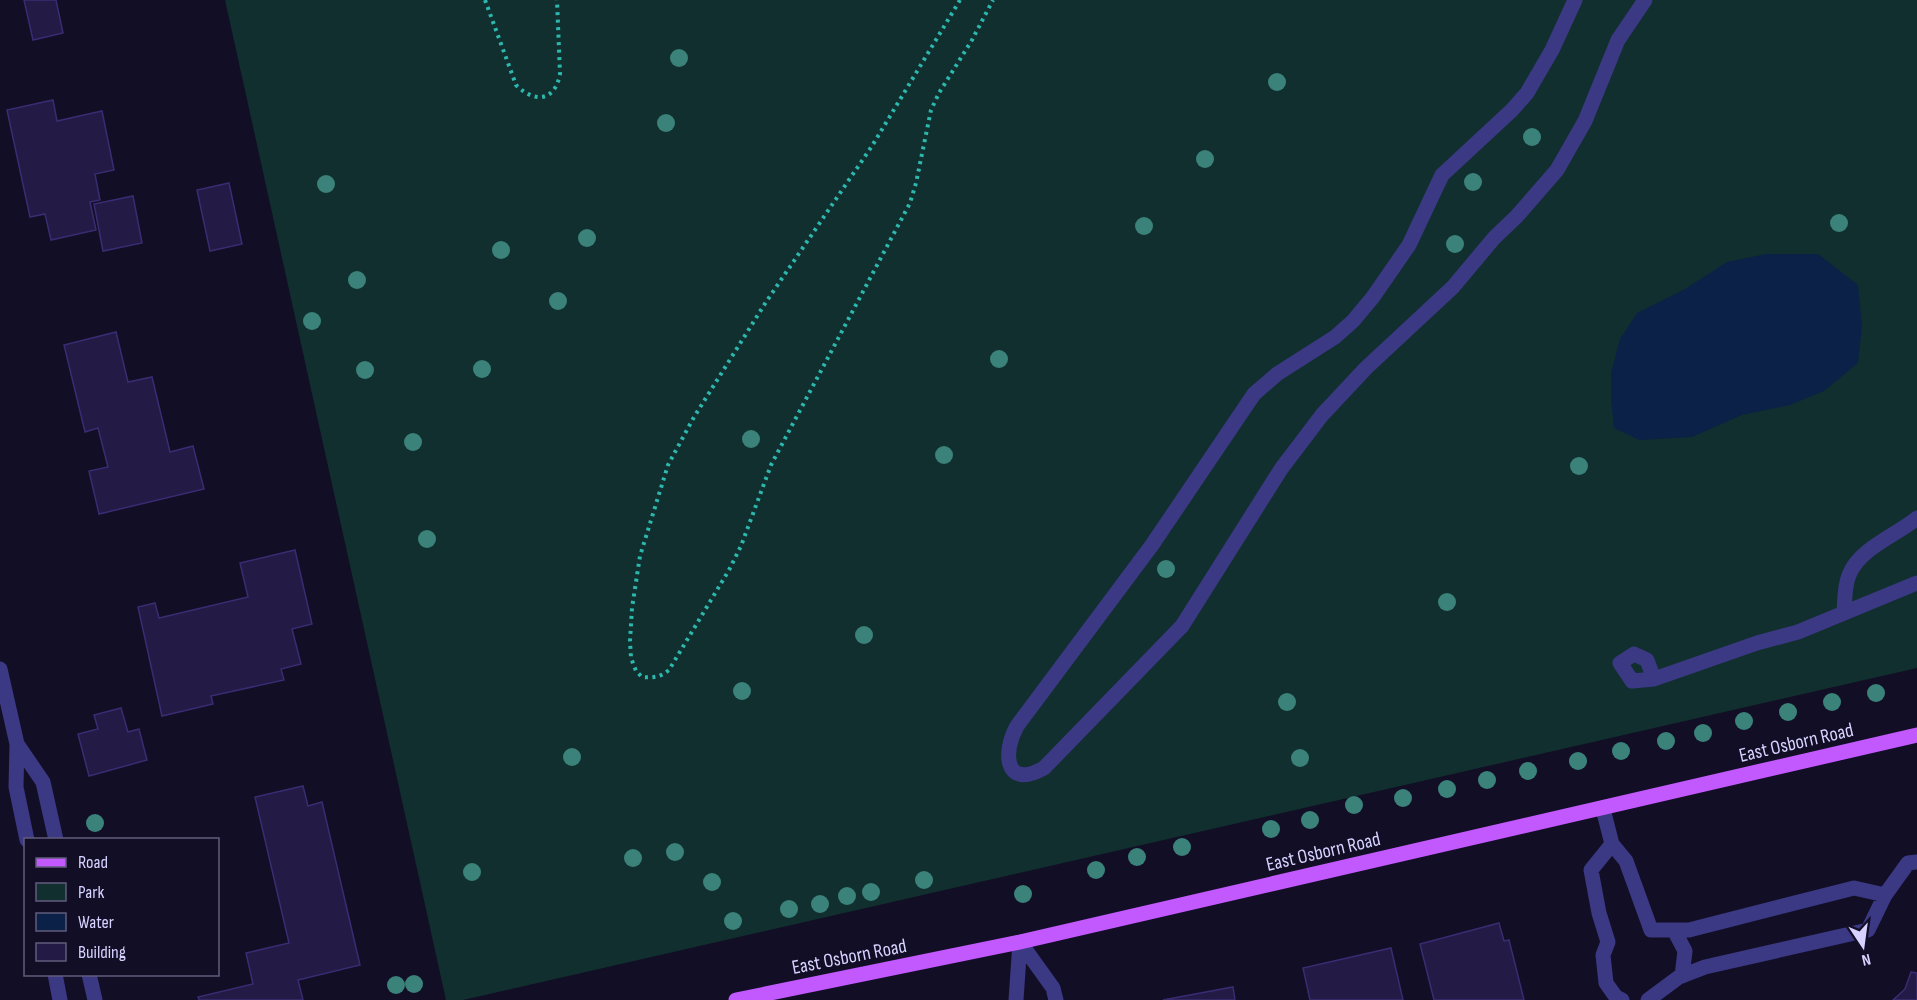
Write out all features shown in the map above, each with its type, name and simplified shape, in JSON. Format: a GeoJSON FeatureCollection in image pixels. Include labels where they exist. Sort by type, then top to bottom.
{"type":"FeatureCollection","features":[{"type":"Feature","properties":{"kind":"main road","name":"East Osborn Road"},"geometry":{"type":"LineString","coordinates":[[736,1000],[1020,942],[1917,735]]}},
{"type":"Feature","properties":{"kind":"street"},"geometry":{"type":"LineString","coordinates":[[1575,0],[1552,50],[1527,93],[1512,110],[1442,175],[1409,245],[1373,297],[1353,321],[1335,337],[1264,384],[1239,414],[1152,545],[1017,726],[1008,749],[1008,759],[1012,769],[1020,774],[1033,774],[1044,768],[1182,626],[1281,469],[1316,422],[1366,368],[1453,287],[1494,238],[1517,216],[1557,170],[1585,121],[1618,40],[1646,0]]}},
{"type":"Feature","properties":{"kind":"street"},"geometry":{"type":"LineString","coordinates":[[1844,613],[1845,588],[1849,574],[1857,562],[1870,550],[1917,518]]}},
{"type":"Feature","properties":{"kind":"street"},"geometry":{"type":"LineString","coordinates":[[1654,679],[1757,643],[1798,632],[1917,583]]}},
{"type":"Feature","properties":{"kind":"street"},"geometry":{"type":"LineString","coordinates":[[0,669],[17,744],[16,787],[27,838]]}},
{"type":"Feature","properties":{"kind":"street"},"geometry":{"type":"LineString","coordinates":[[17,744],[44,782],[56,838]]}},
{"type":"Feature","properties":{"kind":"street"},"geometry":{"type":"LineString","coordinates":[[1603,808],[1612,844],[1626,861],[1651,930],[1689,930],[1854,888],[1885,895]]}},
{"type":"Feature","properties":{"kind":"street"},"geometry":{"type":"LineString","coordinates":[[1612,844],[1591,870],[1599,913],[1608,942],[1603,955],[1606,983],[1616,997],[1622,1000]]}},
{"type":"Feature","properties":{"kind":"street"},"geometry":{"type":"LineString","coordinates":[[1648,1000],[1682,976],[1705,967],[1868,930],[1885,895],[1908,863],[1917,862]]}},
{"type":"Feature","properties":{"kind":"street"},"geometry":{"type":"LineString","coordinates":[[1674,930],[1685,951],[1682,976]]}},
{"type":"Feature","properties":{"kind":"street"},"geometry":{"type":"LineString","coordinates":[[1016,1000],[1020,942]]}},
{"type":"Feature","properties":{"kind":"street"},"geometry":{"type":"LineString","coordinates":[[1020,942],[1053,988],[1056,1000]]}},
{"type":"Feature","properties":{"kind":"street"},"geometry":{"type":"LineString","coordinates":[[55,976],[60,1000]]}},
{"type":"Feature","properties":{"kind":"street"},"geometry":{"type":"LineString","coordinates":[[89,976],[95,1000]]}},
{"type":"Feature","properties":{"kind":"path"},"geometry":{"type":"LineString","coordinates":[[484,0],[516,86],[526,95],[544,97],[558,86],[560,74],[557,0]]}},
{"type":"Feature","properties":{"kind":"path"},"geometry":{"type":"LineString","coordinates":[[960,0],[872,146],[766,302],[700,407],[668,465],[640,555],[632,608],[631,658],[636,671],[642,677],[652,678],[663,675],[669,670],[729,570],[741,546],[771,465],[910,203],[931,110],[993,0]]}},
{"type":"Feature","properties":{"kind":"green space"},"geometry":{"type":"Polygon","coordinates":[[[225,0],[1917,0],[1917,668],[463,1000],[446,1000],[225,0]]]}},
{"type":"Feature","properties":{"kind":"water"},"geometry":{"type":"Polygon","coordinates":[[[1766,254],[1818,254],[1858,285],[1862,326],[1858,363],[1824,391],[1790,405],[1742,415],[1692,437],[1639,440],[1614,428],[1611,373],[1620,339],[1637,313],[1685,289],[1727,262],[1766,254]]]}},
{"type":"Feature","properties":{"kind":"building"},"geometry":{"type":"Polygon","coordinates":[[[24,0],[56,0],[63,33],[33,40],[24,0]]]}},
{"type":"Feature","properties":{"kind":"building"},"geometry":{"type":"Polygon","coordinates":[[[53,100],[57,121],[102,111],[114,170],[95,174],[100,200],[90,202],[96,230],[51,240],[45,214],[30,217],[7,110],[53,100]]]}},
{"type":"Feature","properties":{"kind":"building"},"geometry":{"type":"Polygon","coordinates":[[[229,183],[242,244],[210,251],[197,190],[229,183]]]}},
{"type":"Feature","properties":{"kind":"building"},"geometry":{"type":"Polygon","coordinates":[[[133,196],[142,243],[103,251],[94,204],[133,196]]]}},
{"type":"Feature","properties":{"kind":"building"},"geometry":{"type":"Polygon","coordinates":[[[116,332],[128,382],[152,377],[170,452],[193,446],[204,489],[99,514],[89,471],[108,467],[98,428],[85,432],[64,345],[116,332]]]}},
{"type":"Feature","properties":{"kind":"building"},"geometry":{"type":"Polygon","coordinates":[[[295,550],[312,624],[292,629],[301,664],[281,669],[284,680],[211,696],[213,704],[162,716],[138,607],[155,603],[159,618],[248,597],[240,563],[295,550]]]}},
{"type":"Feature","properties":{"kind":"building"},"geometry":{"type":"Polygon","coordinates":[[[121,708],[128,732],[139,729],[147,760],[89,776],[78,734],[98,729],[94,715],[121,708]]]}},
{"type":"Feature","properties":{"kind":"building"},"geometry":{"type":"Polygon","coordinates":[[[303,786],[308,806],[322,802],[360,965],[298,980],[303,1000],[199,1000],[198,997],[253,984],[246,953],[289,943],[255,797],[303,786]]]}},
{"type":"Feature","properties":{"kind":"building"},"geometry":{"type":"Polygon","coordinates":[[[1499,923],[1504,941],[1509,940],[1524,1000],[1434,1000],[1420,944],[1499,923]]]}},
{"type":"Feature","properties":{"kind":"building"},"geometry":{"type":"Polygon","coordinates":[[[1391,948],[1403,1000],[1310,1000],[1303,968],[1391,948]]]}},
{"type":"Feature","properties":{"kind":"building"},"geometry":{"type":"Polygon","coordinates":[[[1911,972],[1917,973],[1917,1000],[1893,1000],[1905,989],[1911,972]]]}},
{"type":"Feature","properties":{"kind":"building"},"geometry":{"type":"Polygon","coordinates":[[[1233,987],[1235,1000],[1163,1000],[1233,987]]]}}]}
